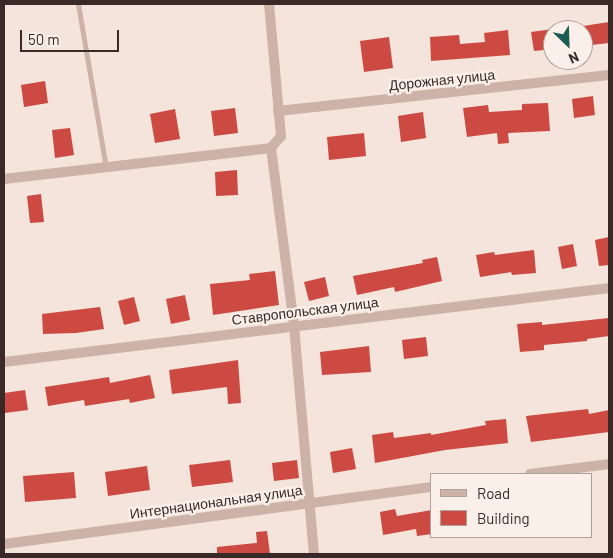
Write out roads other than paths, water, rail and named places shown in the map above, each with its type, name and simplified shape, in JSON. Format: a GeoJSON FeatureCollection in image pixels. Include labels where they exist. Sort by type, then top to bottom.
{"type":"FeatureCollection","features":[{"type":"Feature","properties":{"kind":"street"},"geometry":{"type":"LineString","coordinates":[[4,179],[271,148],[281,136],[269,4]]}},
{"type":"Feature","properties":{"kind":"street","name":"Дорожная улица"},"geometry":{"type":"LineString","coordinates":[[278,111],[609,75]]}},
{"type":"Feature","properties":{"kind":"street"},"geometry":{"type":"LineString","coordinates":[[271,148],[294,326],[308,504],[314,554]]}},
{"type":"Feature","properties":{"kind":"street","name":"Ставропольская улица"},"geometry":{"type":"LineString","coordinates":[[4,362],[609,288]]}},
{"type":"Feature","properties":{"kind":"street"},"geometry":{"type":"LineString","coordinates":[[538,473],[609,464]]}},
{"type":"Feature","properties":{"kind":"street","name":"Интернациональная улица"},"geometry":{"type":"LineString","coordinates":[[4,544],[430,487]]}},
{"type":"Feature","properties":{"kind":"lane"},"geometry":{"type":"LineString","coordinates":[[78,4],[106,167]]}}]}
